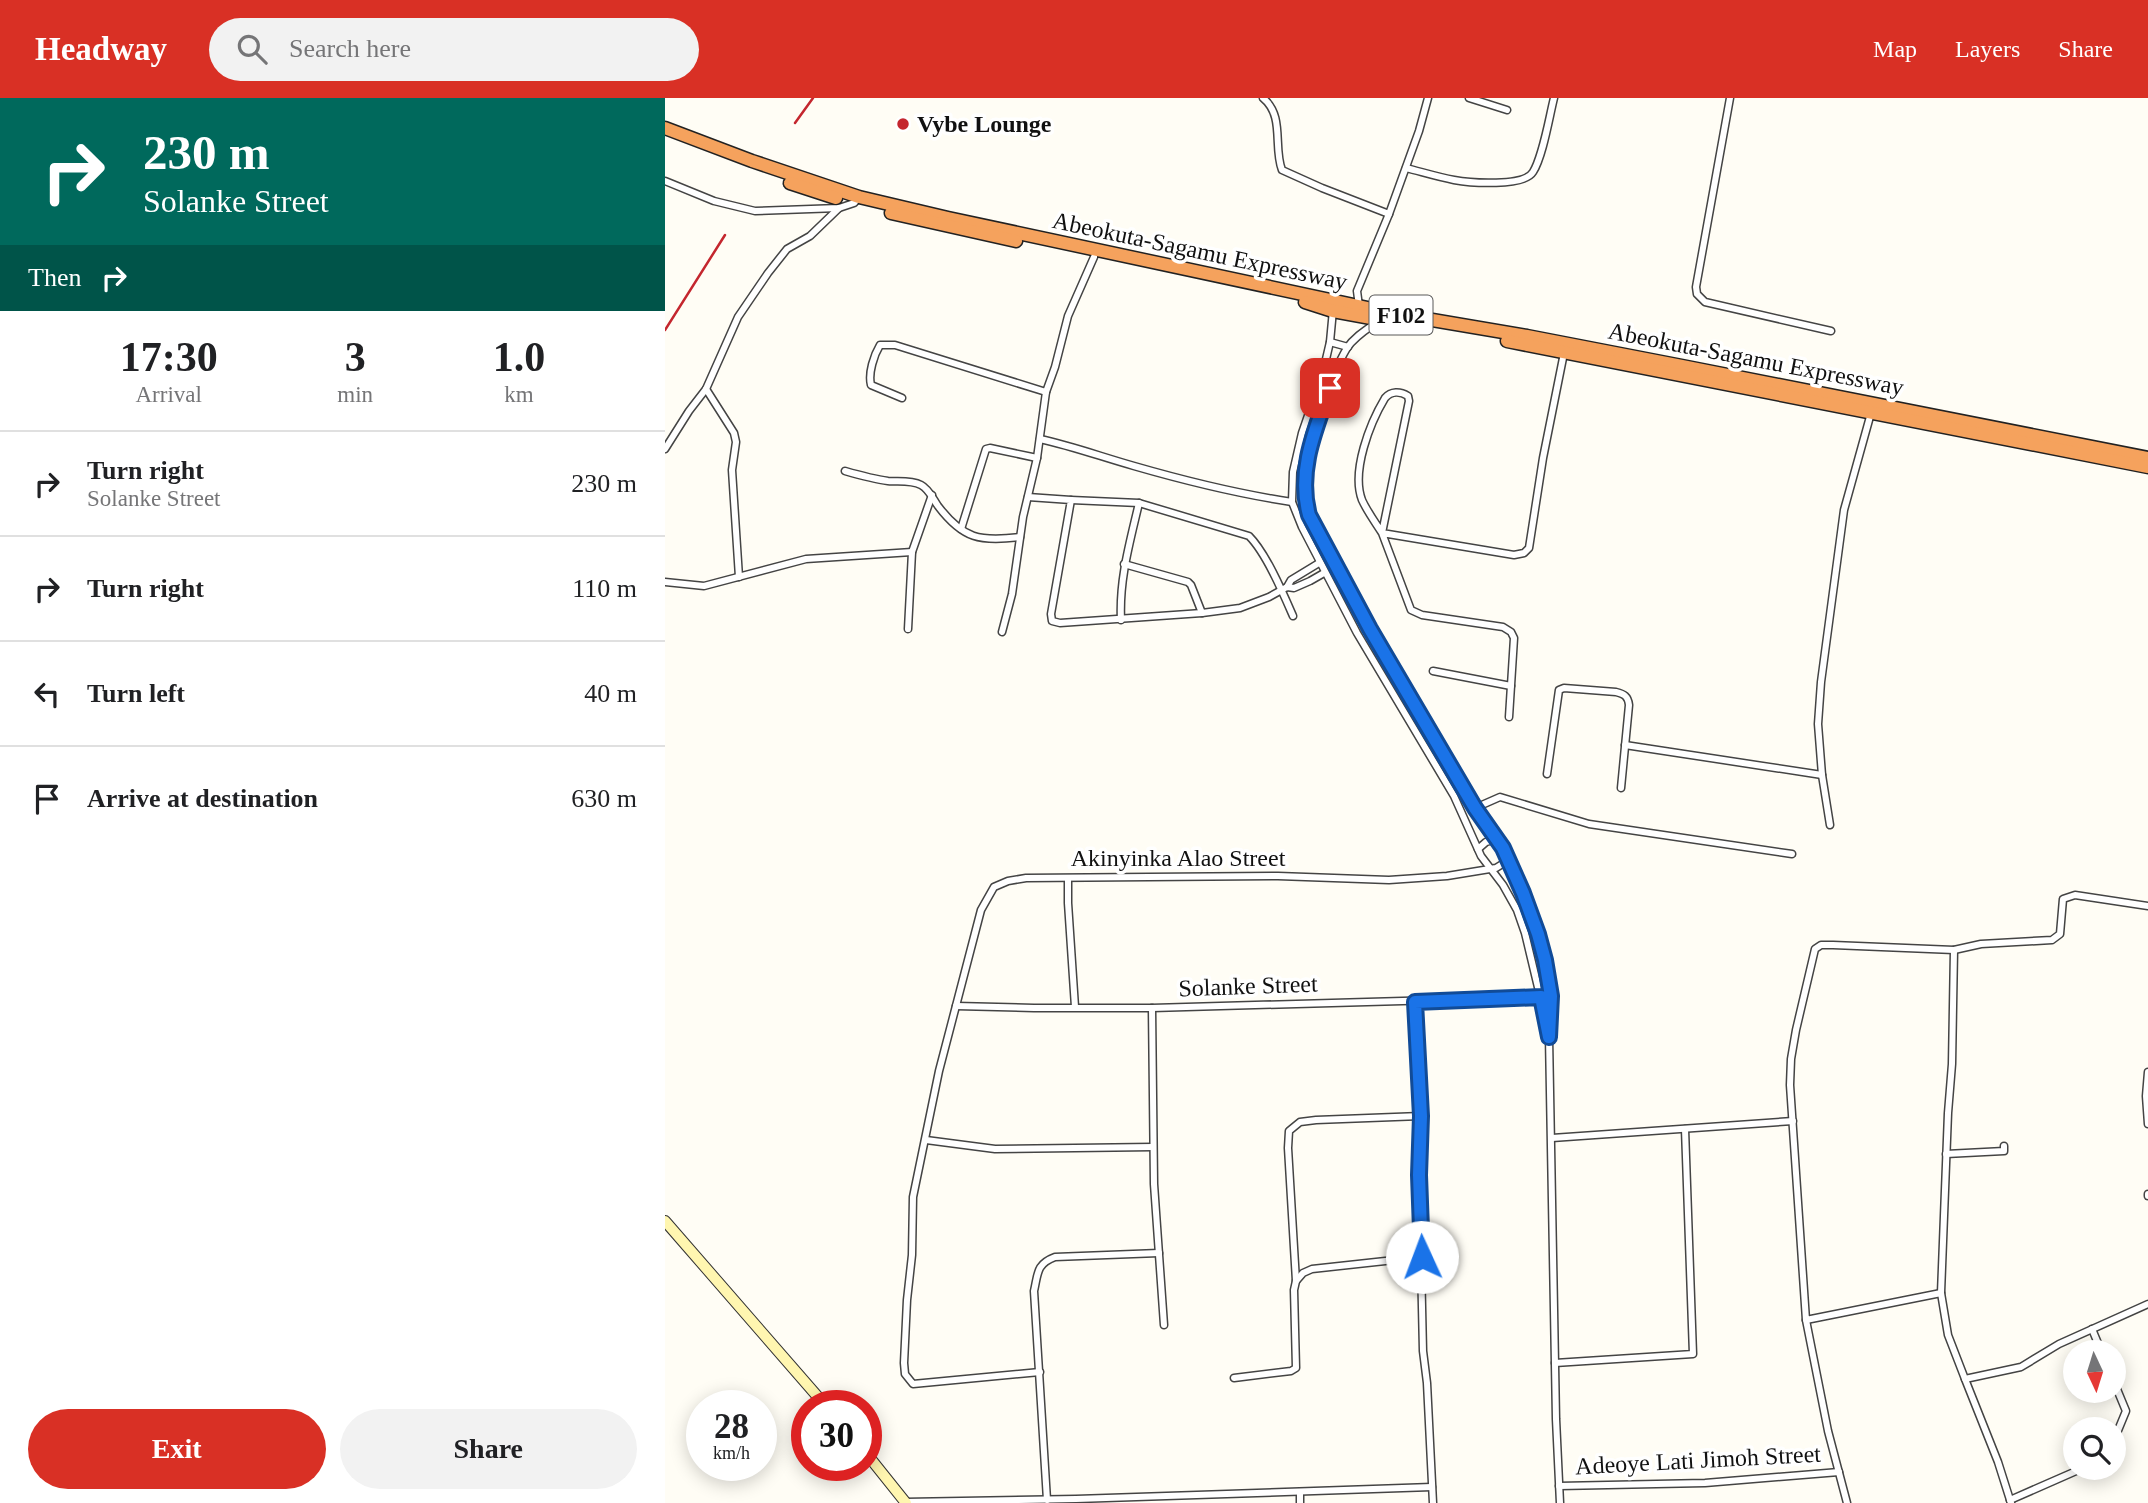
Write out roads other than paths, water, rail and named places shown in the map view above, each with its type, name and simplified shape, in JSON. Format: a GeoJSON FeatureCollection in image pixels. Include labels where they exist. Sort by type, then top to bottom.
{"type":"FeatureCollection","features":[{"type":"Feature","properties":{"kind":"highway","name":"Abeokuta-Sagamu Expressway"},"geometry":{"type":"LineString","coordinates":[[665,128],[857,200],[1332,305],[1564,353],[2148,467]]}},
{"type":"Feature","properties":{"kind":"highway","name":"Abeokuta-Sagamu Expressway"},"geometry":{"type":"LineString","coordinates":[[665,137],[749,170],[947,227],[1303,302],[1359,306],[1386,316],[1669,363],[2148,458]]}},
{"type":"Feature","properties":{"kind":"street"},"geometry":{"type":"LineString","coordinates":[[1263,98],[1270,104],[1279,132],[1278,160],[1282,170],[1389,214]]}},
{"type":"Feature","properties":{"kind":"street"},"geometry":{"type":"LineString","coordinates":[[1359,306],[1357,291],[1406,168],[1428,98]]}},
{"type":"Feature","properties":{"kind":"street"},"geometry":{"type":"LineString","coordinates":[[1469,98],[1507,110]]}},
{"type":"Feature","properties":{"kind":"street"},"geometry":{"type":"LineString","coordinates":[[1406,168],[1456,181],[1521,181],[1532,175],[1553,98]]}},
{"type":"Feature","properties":{"kind":"street"},"geometry":{"type":"LineString","coordinates":[[1730,98],[1696,287],[1697,294],[1705,302],[1831,331]]}},
{"type":"Feature","properties":{"kind":"street"},"geometry":{"type":"LineString","coordinates":[[665,181],[714,201],[755,211],[839,208]]}},
{"type":"Feature","properties":{"kind":"street"},"geometry":{"type":"LineString","coordinates":[[665,449],[706,389],[738,317],[768,273],[787,249],[810,236],[839,208],[857,200]]}},
{"type":"Feature","properties":{"kind":"street"},"geometry":{"type":"LineString","coordinates":[[1002,632],[1012,594],[1020,537],[1037,458],[1046,392],[1068,316],[1094,257]]}},
{"type":"Feature","properties":{"kind":"street"},"geometry":{"type":"LineString","coordinates":[[1332,305],[1330,342],[1323,372],[1301,433],[1293,472],[1292,502],[1319,563],[1357,633],[1454,796],[1489,868],[1517,909],[1549,1037]]}},
{"type":"Feature","properties":{"kind":"street"},"geometry":{"type":"LineString","coordinates":[[1386,316],[1360,334],[1348,347],[1335,376],[1313,437],[1304,473],[1305,502],[1309,515],[1370,629],[1475,808],[1508,858],[1538,934],[1545,960],[1551,996],[1549,1037],[1560,1503]]}},
{"type":"Feature","properties":{"kind":"street"},"geometry":{"type":"LineString","coordinates":[[1330,342],[1348,347]]}},
{"type":"Feature","properties":{"kind":"street"},"geometry":{"type":"LineString","coordinates":[[902,398],[871,385],[869,380],[880,345],[895,345],[1046,392]]}},
{"type":"Feature","properties":{"kind":"street"},"geometry":{"type":"LineString","coordinates":[[1382,533],[1514,555],[1524,553],[1529,548],[1543,458],[1564,353]]}},
{"type":"Feature","properties":{"kind":"street"},"geometry":{"type":"LineString","coordinates":[[1323,372],[1335,376]]}},
{"type":"Feature","properties":{"kind":"street"},"geometry":{"type":"LineString","coordinates":[[706,389],[734,433],[736,442],[732,470],[739,576]]}},
{"type":"Feature","properties":{"kind":"street"},"geometry":{"type":"LineString","coordinates":[[1382,533],[1409,401],[1409,396],[1394,392],[1389,394],[1380,407],[1363,449],[1359,491],[1382,533],[1411,610],[1422,615],[1503,627],[1511,632],[1514,638],[1509,717]]}},
{"type":"Feature","properties":{"kind":"street"},"geometry":{"type":"LineString","coordinates":[[1830,825],[1818,724],[1821,682],[1844,510],[1871,413]]}},
{"type":"Feature","properties":{"kind":"street"},"geometry":{"type":"LineString","coordinates":[[1040,439],[1074,446],[1131,466],[1189,481],[1292,502]]}},
{"type":"Feature","properties":{"kind":"street"},"geometry":{"type":"LineString","coordinates":[[961,529],[986,449],[1037,458]]}},
{"type":"Feature","properties":{"kind":"street"},"geometry":{"type":"LineString","coordinates":[[845,471],[922,486],[961,529],[976,538],[986,540],[1020,537]]}},
{"type":"Feature","properties":{"kind":"street"},"geometry":{"type":"LineString","coordinates":[[908,629],[912,552],[932,495]]}},
{"type":"Feature","properties":{"kind":"street"},"geometry":{"type":"LineString","coordinates":[[1028,497],[1139,503],[1249,536],[1284,588],[1293,616]]}},
{"type":"Feature","properties":{"kind":"street"},"geometry":{"type":"LineString","coordinates":[[1071,500],[1052,605],[1052,621],[1060,623],[1121,620],[1240,608],[1269,597],[1319,563]]}},
{"type":"Feature","properties":{"kind":"street"},"geometry":{"type":"LineString","coordinates":[[1121,620],[1120,593],[1124,564],[1139,503]]}},
{"type":"Feature","properties":{"kind":"street"},"geometry":{"type":"LineString","coordinates":[[665,582],[704,586],[806,559],[912,552]]}},
{"type":"Feature","properties":{"kind":"street"},"geometry":{"type":"LineString","coordinates":[[1124,564],[1188,582],[1202,613]]}},
{"type":"Feature","properties":{"kind":"street"},"geometry":{"type":"LineString","coordinates":[[1284,588],[1294,587],[1324,573]]}},
{"type":"Feature","properties":{"kind":"street"},"geometry":{"type":"LineString","coordinates":[[1433,671],[1511,685]]}},
{"type":"Feature","properties":{"kind":"street"},"geometry":{"type":"LineString","coordinates":[[1547,774],[1559,690],[1564,688],[1624,694],[1629,705],[1621,788]]}},
{"type":"Feature","properties":{"kind":"street"},"geometry":{"type":"LineString","coordinates":[[1625,745],[1822,775]]}},
{"type":"Feature","properties":{"kind":"street"},"geometry":{"type":"LineString","coordinates":[[1475,808],[1500,797],[1589,824],[1792,854]]}},
{"type":"Feature","properties":{"kind":"street"},"geometry":{"type":"LineString","coordinates":[[1478,849],[1486,842],[1497,839]]}},
{"type":"Feature","properties":{"kind":"street","name":"Akinyinka Alao Street"},"geometry":{"type":"LineString","coordinates":[[1040,1372],[913,1384],[905,1374],[904,1341],[912,1255],[913,1197],[942,1060],[981,910],[994,887],[1026,878],[1278,876],[1389,880],[1447,876],[1500,866],[1508,858]]}},
{"type":"Feature","properties":{"kind":"street"},"geometry":{"type":"LineString","coordinates":[[1068,879],[1067,903],[1075,1007]]}},
{"type":"Feature","properties":{"kind":"street"},"geometry":{"type":"LineString","coordinates":[[1847,1503],[1828,1431],[1806,1321],[1790,1085],[1791,1059],[1815,949],[1833,945],[1954,950],[1981,944],[2052,940],[2060,934],[2063,899],[2069,896],[2148,906]]}},
{"type":"Feature","properties":{"kind":"street"},"geometry":{"type":"LineString","coordinates":[[1954,950],[1952,1064],[1941,1293],[1948,1335],[2011,1501],[2063,1477]]}},
{"type":"Feature","properties":{"kind":"street","name":"Solanke Street"},"geometry":{"type":"LineString","coordinates":[[956,1006],[1152,1008],[1541,997]]}},
{"type":"Feature","properties":{"kind":"street"},"geometry":{"type":"LineString","coordinates":[[1415,1002],[1421,1116],[1419,1175],[1423,1351],[1433,1503]]}},
{"type":"Feature","properties":{"kind":"street"},"geometry":{"type":"LineString","coordinates":[[1152,1008],[1153,1147],[1164,1325]]}},
{"type":"Feature","properties":{"kind":"street"},"geometry":{"type":"LineString","coordinates":[[2148,1072],[2148,1124]]}},
{"type":"Feature","properties":{"kind":"street"},"geometry":{"type":"LineString","coordinates":[[1234,1378],[1291,1371],[1296,1368],[1296,1281],[1289,1131],[1300,1122],[1316,1120],[1421,1116]]}},
{"type":"Feature","properties":{"kind":"street"},"geometry":{"type":"LineString","coordinates":[[1552,1138],[1793,1121]]}},
{"type":"Feature","properties":{"kind":"street"},"geometry":{"type":"LineString","coordinates":[[1555,1363],[1693,1354],[1685,1129]]}},
{"type":"Feature","properties":{"kind":"street"},"geometry":{"type":"LineString","coordinates":[[926,1140],[995,1149],[1153,1147]]}},
{"type":"Feature","properties":{"kind":"street"},"geometry":{"type":"LineString","coordinates":[[1946,1154],[2004,1151],[2004,1146]]}},
{"type":"Feature","properties":{"kind":"street"},"geometry":{"type":"LineString","coordinates":[[665,1221],[812,1390]]}},
{"type":"Feature","properties":{"kind":"street"},"geometry":{"type":"LineString","coordinates":[[1047,1500],[1034,1292],[1039,1268],[1045,1261],[1066,1256],[1159,1252]]}},
{"type":"Feature","properties":{"kind":"street"},"geometry":{"type":"LineString","coordinates":[[1296,1281],[1303,1273],[1312,1269],[1422,1257]]}},
{"type":"Feature","properties":{"kind":"street"},"geometry":{"type":"LineString","coordinates":[[1806,1321],[1941,1293]]}},
{"type":"Feature","properties":{"kind":"street"},"geometry":{"type":"LineString","coordinates":[[1965,1379],[2021,1367],[2059,1344],[2148,1304]]}},
{"type":"Feature","properties":{"kind":"street"},"geometry":{"type":"LineString","coordinates":[[2092,1329],[2097,1340]]}},
{"type":"Feature","properties":{"kind":"street","name":"Adeoye Lati Jimoh Street"},"geometry":{"type":"LineString","coordinates":[[1559,1486],[1705,1483],[1839,1472]]}},
{"type":"Feature","properties":{"kind":"street"},"geometry":{"type":"LineString","coordinates":[[882,1473],[905,1502],[1077,1501],[1432,1487]]}},
{"type":"Feature","properties":{"kind":"street"},"geometry":{"type":"LineString","coordinates":[[1300,1493],[1300,1503]]}},
{"type":"Feature","properties":{"kind":"railway"},"geometry":{"type":"LineString","coordinates":[[795,123],[813,98]]}},
{"type":"Feature","properties":{"kind":"railway"},"geometry":{"type":"LineString","coordinates":[[665,330],[725,235]]}},
{"type":"Feature","properties":{"kind":"place","name":"Vybe Lounge"},"geometry":{"type":"Point","coordinates":[903,124]}}]}
